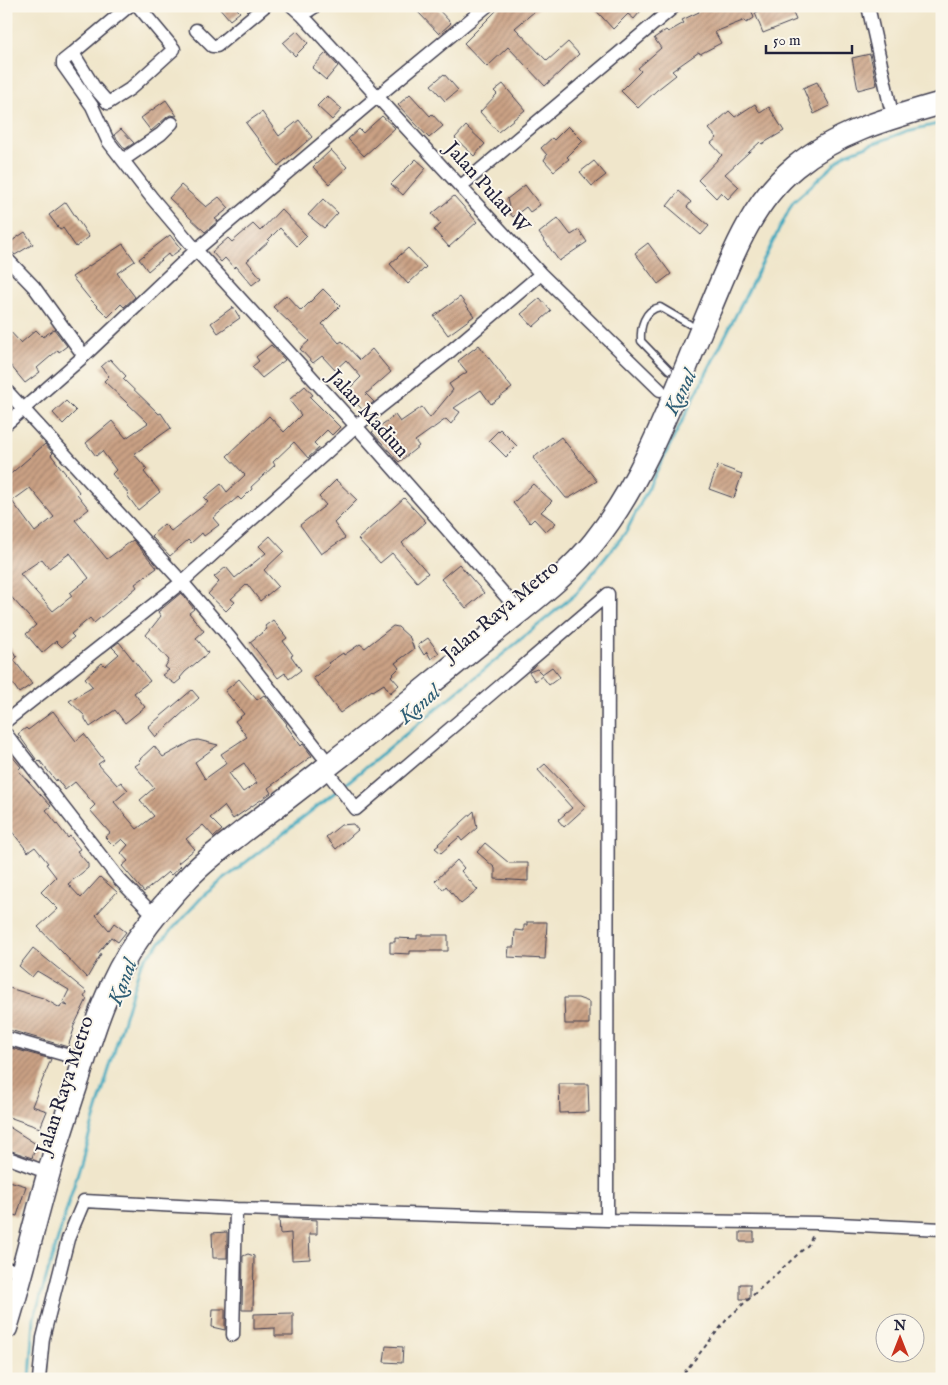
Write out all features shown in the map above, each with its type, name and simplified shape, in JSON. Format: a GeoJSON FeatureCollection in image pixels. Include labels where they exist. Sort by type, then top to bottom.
{"type":"FeatureCollection","features":[{"type":"Feature","properties":{"kind":"highway"},"geometry":{"type":"LineString","coordinates":[[6,1328],[24,1272],[50,1165],[103,1003],[137,940],[190,876],[221,848],[323,762],[525,607],[566,571],[593,543],[622,501],[643,464],[671,384],[695,328],[725,243],[744,209],[762,183],[786,158],[817,136],[850,119],[890,105],[942,91]]}},
{"type":"Feature","properties":{"kind":"highway"},"geometry":{"type":"LineString","coordinates":[[695,328],[754,213],[770,190],[795,167],[824,146],[854,131],[942,103]]}},
{"type":"Feature","properties":{"kind":"highway","name":"Jalan Raya Metro"},"geometry":{"type":"LineString","coordinates":[[7,1273],[90,1003],[107,966],[126,935],[147,908],[184,870],[323,762],[558,562],[582,536],[608,497],[671,384]]}},
{"type":"Feature","properties":{"kind":"street"},"geometry":{"type":"LineString","coordinates":[[129,6],[73,53],[94,87],[108,104],[130,89],[174,50],[138,6]]}},
{"type":"Feature","properties":{"kind":"street"},"geometry":{"type":"LineString","coordinates":[[196,30],[212,46],[217,46],[265,6]]}},
{"type":"Feature","properties":{"kind":"street","name":"Jalan Pulau W"},"geometry":{"type":"LineString","coordinates":[[292,6],[378,96],[541,274],[671,384]]}},
{"type":"Feature","properties":{"kind":"street"},"geometry":{"type":"LineString","coordinates":[[302,15],[316,6]]}},
{"type":"Feature","properties":{"kind":"street"},"geometry":{"type":"LineString","coordinates":[[6,424],[84,356],[196,250],[487,6]]}},
{"type":"Feature","properties":{"kind":"street"},"geometry":{"type":"LineString","coordinates":[[461,186],[675,6]]}},
{"type":"Feature","properties":{"kind":"street"},"geometry":{"type":"LineString","coordinates":[[868,6],[890,105]]}},
{"type":"Feature","properties":{"kind":"street","name":"Jalan Madiun"},"geometry":{"type":"LineString","coordinates":[[73,53],[63,61],[63,65],[92,106],[108,141],[123,160],[196,250],[512,602]]}},
{"type":"Feature","properties":{"kind":"street"},"geometry":{"type":"LineString","coordinates":[[123,160],[160,134],[172,123]]}},
{"type":"Feature","properties":{"kind":"street"},"geometry":{"type":"LineString","coordinates":[[6,258],[34,287],[84,356]]}},
{"type":"Feature","properties":{"kind":"street"},"geometry":{"type":"LineString","coordinates":[[6,722],[182,582],[356,426],[447,354],[541,274]]}},
{"type":"Feature","properties":{"kind":"street"},"geometry":{"type":"LineString","coordinates":[[6,390],[182,582],[230,638],[356,808],[608,594],[607,1220]]}},
{"type":"Feature","properties":{"kind":"street"},"geometry":{"type":"LineString","coordinates":[[6,734],[119,879],[147,908]]}},
{"type":"Feature","properties":{"kind":"street"},"geometry":{"type":"LineString","coordinates":[[6,1038],[73,1057]]}},
{"type":"Feature","properties":{"kind":"street"},"geometry":{"type":"LineString","coordinates":[[6,1157],[38,1169]]}},
{"type":"Feature","properties":{"kind":"street"},"geometry":{"type":"LineString","coordinates":[[39,1379],[43,1338],[68,1239],[84,1201],[236,1209],[607,1220],[818,1222],[942,1229]]}},
{"type":"Feature","properties":{"kind":"street"},"geometry":{"type":"LineString","coordinates":[[234,1335],[236,1209]]}},
{"type":"Feature","properties":{"kind":"lane"},"geometry":{"type":"LineString","coordinates":[[671,384],[641,341],[642,323],[650,310],[660,307],[695,328]]}},
{"type":"Feature","properties":{"kind":"path"},"geometry":{"type":"LineString","coordinates":[[679,1379],[728,1318],[808,1245],[818,1222]]}},
{"type":"Feature","properties":{"kind":"building"},"geometry":{"type":"Polygon","coordinates":[[[218,6],[234,6],[240,12],[230,20],[218,6]]]}},
{"type":"Feature","properties":{"kind":"building"},"geometry":{"type":"Polygon","coordinates":[[[424,6],[435,6],[451,23],[439,34],[418,12],[424,6]]]}},
{"type":"Feature","properties":{"kind":"building"},"geometry":{"type":"Polygon","coordinates":[[[501,6],[541,6],[515,28],[547,61],[568,42],[579,54],[545,86],[508,47],[487,67],[464,43],[501,6]]]}},
{"type":"Feature","properties":{"kind":"building"},"geometry":{"type":"Polygon","coordinates":[[[592,6],[645,6],[634,19],[628,14],[613,29],[592,6]]]}},
{"type":"Feature","properties":{"kind":"building"},"geometry":{"type":"Polygon","coordinates":[[[696,6],[708,6],[710,10],[722,6],[750,6],[754,18],[746,23],[745,20],[715,32],[721,43],[700,54],[699,52],[672,71],[676,75],[638,108],[621,91],[641,71],[638,68],[661,48],[654,38],[666,30],[668,32],[684,23],[682,20],[699,12],[696,6]]]}},
{"type":"Feature","properties":{"kind":"building"},"geometry":{"type":"Polygon","coordinates":[[[770,6],[790,6],[796,20],[763,33],[755,13],[770,6]]]}},
{"type":"Feature","properties":{"kind":"building"},"geometry":{"type":"Polygon","coordinates":[[[297,31],[308,43],[295,56],[283,43],[297,31]]]}},
{"type":"Feature","properties":{"kind":"building"},"geometry":{"type":"Polygon","coordinates":[[[326,53],[338,66],[326,80],[312,68],[326,53]]]}},
{"type":"Feature","properties":{"kind":"building"},"geometry":{"type":"Polygon","coordinates":[[[870,54],[877,85],[858,90],[852,58],[870,54]]]}},
{"type":"Feature","properties":{"kind":"building"},"geometry":{"type":"Polygon","coordinates":[[[444,74],[458,90],[445,101],[431,85],[444,74]]]}},
{"type":"Feature","properties":{"kind":"building"},"geometry":{"type":"Polygon","coordinates":[[[817,82],[830,106],[814,114],[803,88],[817,82]]]}},
{"type":"Feature","properties":{"kind":"building"},"geometry":{"type":"Polygon","coordinates":[[[503,84],[525,110],[498,132],[480,112],[497,94],[494,91],[503,84]]]}},
{"type":"Feature","properties":{"kind":"building"},"geometry":{"type":"Polygon","coordinates":[[[410,94],[430,116],[432,114],[443,126],[429,138],[398,105],[410,94]]]}},
{"type":"Feature","properties":{"kind":"building"},"geometry":{"type":"Polygon","coordinates":[[[327,96],[342,109],[332,120],[317,106],[327,96]]]}},
{"type":"Feature","properties":{"kind":"building"},"geometry":{"type":"Polygon","coordinates":[[[166,100],[177,116],[170,115],[151,131],[141,118],[166,100]]]}},
{"type":"Feature","properties":{"kind":"building"},"geometry":{"type":"Polygon","coordinates":[[[755,104],[760,113],[769,107],[784,131],[762,144],[760,142],[725,174],[739,187],[728,199],[721,192],[716,198],[698,180],[722,155],[711,143],[717,138],[709,129],[729,111],[735,117],[755,104]]]}},
{"type":"Feature","properties":{"kind":"building"},"geometry":{"type":"Polygon","coordinates":[[[262,112],[279,136],[299,120],[312,137],[278,166],[246,123],[262,112]]]}},
{"type":"Feature","properties":{"kind":"building"},"geometry":{"type":"Polygon","coordinates":[[[382,116],[395,128],[364,156],[348,139],[359,129],[363,133],[382,116]]]}},
{"type":"Feature","properties":{"kind":"building"},"geometry":{"type":"Polygon","coordinates":[[[466,126],[485,144],[474,156],[455,138],[466,126]]]}},
{"type":"Feature","properties":{"kind":"building"},"geometry":{"type":"Polygon","coordinates":[[[568,126],[583,141],[567,157],[569,159],[554,171],[544,160],[547,155],[541,148],[552,138],[554,140],[568,126]]]}},
{"type":"Feature","properties":{"kind":"building"},"geometry":{"type":"Polygon","coordinates":[[[121,129],[134,143],[125,149],[114,135],[121,129]]]}},
{"type":"Feature","properties":{"kind":"building"},"geometry":{"type":"Polygon","coordinates":[[[331,150],[347,167],[329,184],[313,167],[331,150]]]}},
{"type":"Feature","properties":{"kind":"building"},"geometry":{"type":"Polygon","coordinates":[[[416,159],[426,168],[403,195],[391,184],[416,159]]]}},
{"type":"Feature","properties":{"kind":"building"},"geometry":{"type":"Polygon","coordinates":[[[594,161],[606,175],[592,186],[580,172],[594,161]]]}},
{"type":"Feature","properties":{"kind":"building"},"geometry":{"type":"Polygon","coordinates":[[[181,185],[206,207],[219,197],[229,208],[215,219],[218,221],[205,232],[169,198],[181,185]]]}},
{"type":"Feature","properties":{"kind":"building"},"geometry":{"type":"Polygon","coordinates":[[[525,185],[540,205],[530,212],[526,207],[513,217],[507,210],[509,207],[507,199],[525,185]]]}},
{"type":"Feature","properties":{"kind":"building"},"geometry":{"type":"Polygon","coordinates":[[[679,191],[691,202],[687,207],[709,226],[701,235],[667,206],[679,191]]]}},
{"type":"Feature","properties":{"kind":"building"},"geometry":{"type":"Polygon","coordinates":[[[454,196],[477,222],[449,247],[434,230],[441,224],[432,214],[454,196]]]}},
{"type":"Feature","properties":{"kind":"building"},"geometry":{"type":"Polygon","coordinates":[[[323,199],[338,213],[324,228],[308,215],[323,199]]]}},
{"type":"Feature","properties":{"kind":"building"},"geometry":{"type":"Polygon","coordinates":[[[66,202],[89,237],[76,247],[63,228],[60,230],[49,215],[66,202]]]}},
{"type":"Feature","properties":{"kind":"building"},"geometry":{"type":"Polygon","coordinates":[[[281,209],[307,236],[297,246],[280,228],[247,261],[261,278],[252,285],[236,266],[234,268],[225,258],[221,262],[212,252],[228,238],[232,242],[253,224],[260,231],[281,209]]]}},
{"type":"Feature","properties":{"kind":"building"},"geometry":{"type":"Polygon","coordinates":[[[558,218],[571,235],[579,230],[587,242],[559,261],[539,233],[558,218]]]}},
{"type":"Feature","properties":{"kind":"building"},"geometry":{"type":"Polygon","coordinates":[[[25,232],[33,244],[15,255],[6,245],[25,232]]]}},
{"type":"Feature","properties":{"kind":"building"},"geometry":{"type":"Polygon","coordinates":[[[170,235],[181,249],[170,257],[168,254],[148,271],[139,259],[170,235]]]}},
{"type":"Feature","properties":{"kind":"building"},"geometry":{"type":"Polygon","coordinates":[[[648,243],[671,274],[658,284],[635,253],[648,243]]]}},
{"type":"Feature","properties":{"kind":"building"},"geometry":{"type":"Polygon","coordinates":[[[123,244],[135,261],[117,273],[135,297],[124,307],[121,304],[108,317],[72,277],[123,244]]]}},
{"type":"Feature","properties":{"kind":"building"},"geometry":{"type":"Polygon","coordinates":[[[408,248],[426,267],[408,284],[390,264],[408,248]]]}},
{"type":"Feature","properties":{"kind":"building"},"geometry":{"type":"Polygon","coordinates":[[[323,289],[340,306],[322,324],[339,343],[342,341],[360,360],[372,349],[391,372],[366,394],[374,402],[363,410],[344,394],[361,377],[346,360],[335,370],[322,356],[313,363],[300,349],[309,341],[273,307],[286,295],[301,311],[323,289]]]}},
{"type":"Feature","properties":{"kind":"building"},"geometry":{"type":"Polygon","coordinates":[[[460,297],[474,316],[448,335],[434,316],[460,297]]]}},
{"type":"Feature","properties":{"kind":"building"},"geometry":{"type":"Polygon","coordinates":[[[540,298],[551,311],[533,327],[521,314],[540,298]]]}},
{"type":"Feature","properties":{"kind":"building"},"geometry":{"type":"Polygon","coordinates":[[[233,307],[240,318],[218,333],[211,323],[233,307]]]}},
{"type":"Feature","properties":{"kind":"building"},"geometry":{"type":"Polygon","coordinates":[[[6,327],[21,343],[36,330],[43,337],[54,329],[67,346],[59,352],[58,350],[37,368],[40,372],[25,383],[6,360],[6,327]]]}},
{"type":"Feature","properties":{"kind":"building"},"geometry":{"type":"Polygon","coordinates":[[[271,345],[285,360],[262,378],[252,367],[259,361],[256,357],[271,345]]]}},
{"type":"Feature","properties":{"kind":"building"},"geometry":{"type":"Polygon","coordinates":[[[479,345],[512,388],[491,404],[481,390],[454,408],[460,412],[451,424],[446,419],[415,441],[419,446],[399,462],[372,432],[395,415],[400,422],[422,407],[430,418],[453,390],[449,384],[467,372],[458,361],[479,345]]]}},
{"type":"Feature","properties":{"kind":"building"},"geometry":{"type":"Polygon","coordinates":[[[110,359],[126,376],[123,379],[159,414],[161,413],[171,428],[134,454],[147,469],[144,472],[160,492],[138,510],[127,495],[129,494],[112,474],[116,470],[102,451],[96,456],[86,443],[112,421],[126,438],[148,423],[104,381],[109,376],[101,367],[110,359]]]}},
{"type":"Feature","properties":{"kind":"building"},"geometry":{"type":"Polygon","coordinates":[[[305,386],[313,395],[310,397],[340,427],[332,435],[327,430],[314,443],[319,448],[308,458],[294,442],[273,462],[275,465],[251,487],[252,489],[241,500],[238,497],[213,518],[219,525],[204,536],[202,533],[191,543],[188,540],[170,556],[151,536],[164,524],[171,531],[208,502],[204,498],[221,484],[227,492],[245,475],[227,456],[269,416],[284,432],[301,415],[289,400],[305,386]]]}},
{"type":"Feature","properties":{"kind":"building"},"geometry":{"type":"Polygon","coordinates":[[[66,401],[76,411],[63,424],[53,413],[66,401]]]}},
{"type":"Feature","properties":{"kind":"building"},"geometry":{"type":"Polygon","coordinates":[[[500,429],[517,446],[506,457],[489,440],[500,429]]]}},
{"type":"Feature","properties":{"kind":"building"},"geometry":{"type":"Polygon","coordinates":[[[561,437],[597,481],[569,498],[566,498],[533,458],[561,437]]]}},
{"type":"Feature","properties":{"kind":"building"},"geometry":{"type":"Polygon","coordinates":[[[45,444],[53,453],[51,455],[79,492],[77,494],[89,509],[75,520],[107,559],[133,540],[157,568],[135,584],[137,587],[94,623],[90,618],[71,634],[74,637],[62,647],[56,641],[42,653],[26,634],[36,625],[6,591],[6,478],[45,444]],[[30,488],[12,501],[35,532],[54,517],[30,488]],[[70,553],[49,568],[42,559],[20,574],[53,611],[72,596],[70,593],[89,578],[70,553]]]}},
{"type":"Feature","properties":{"kind":"building"},"geometry":{"type":"Polygon","coordinates":[[[718,465],[742,474],[734,498],[709,489],[718,465]]]}},
{"type":"Feature","properties":{"kind":"building"},"geometry":{"type":"Polygon","coordinates":[[[336,480],[357,500],[334,523],[345,538],[321,554],[300,525],[326,505],[319,497],[336,480]]]}},
{"type":"Feature","properties":{"kind":"building"},"geometry":{"type":"Polygon","coordinates":[[[533,484],[552,501],[541,512],[556,523],[546,532],[534,519],[530,523],[513,503],[533,484]]]}},
{"type":"Feature","properties":{"kind":"building"},"geometry":{"type":"Polygon","coordinates":[[[404,498],[426,522],[402,543],[428,573],[417,582],[392,553],[380,563],[358,539],[404,498]]]}},
{"type":"Feature","properties":{"kind":"building"},"geometry":{"type":"Polygon","coordinates":[[[270,536],[284,551],[264,570],[278,586],[260,601],[247,584],[231,599],[235,602],[226,611],[208,594],[219,582],[214,577],[226,567],[235,578],[266,553],[259,546],[270,536]]]}},
{"type":"Feature","properties":{"kind":"building"},"geometry":{"type":"Polygon","coordinates":[[[459,564],[484,593],[466,608],[441,579],[459,564]]]}},
{"type":"Feature","properties":{"kind":"building"},"geometry":{"type":"Polygon","coordinates":[[[181,593],[194,609],[189,613],[204,631],[196,638],[208,653],[185,672],[175,684],[162,675],[169,670],[165,667],[169,660],[146,635],[161,616],[158,612],[181,593]]]}},
{"type":"Feature","properties":{"kind":"building"},"geometry":{"type":"Polygon","coordinates":[[[273,620],[287,638],[283,641],[301,670],[289,679],[285,673],[278,678],[250,642],[267,629],[265,626],[273,620]]]}},
{"type":"Feature","properties":{"kind":"building"},"geometry":{"type":"Polygon","coordinates":[[[393,626],[398,627],[410,638],[414,649],[395,663],[399,668],[391,676],[399,685],[390,693],[384,684],[372,690],[340,713],[313,678],[330,665],[328,663],[343,653],[344,655],[360,644],[365,648],[393,626]]]}},
{"type":"Feature","properties":{"kind":"building"},"geometry":{"type":"Polygon","coordinates":[[[428,638],[439,653],[431,659],[427,652],[424,655],[418,645],[428,638]]]}},
{"type":"Feature","properties":{"kind":"building"},"geometry":{"type":"Polygon","coordinates":[[[6,642],[17,657],[14,660],[32,684],[19,693],[13,684],[6,689],[6,642]]]}},
{"type":"Feature","properties":{"kind":"building"},"geometry":{"type":"Polygon","coordinates":[[[119,642],[150,681],[134,693],[145,707],[125,723],[115,710],[90,727],[85,716],[69,701],[93,687],[85,678],[102,663],[105,666],[119,654],[112,647],[119,642]]]}},
{"type":"Feature","properties":{"kind":"building"},"geometry":{"type":"Polygon","coordinates":[[[552,667],[560,677],[549,685],[542,676],[535,681],[529,672],[537,669],[542,674],[552,667]]]}},
{"type":"Feature","properties":{"kind":"building"},"geometry":{"type":"Polygon","coordinates":[[[239,679],[257,700],[264,695],[287,724],[301,746],[303,744],[312,756],[268,788],[271,793],[233,819],[224,806],[210,818],[222,830],[214,837],[203,825],[186,839],[195,849],[178,863],[181,866],[171,875],[168,872],[144,892],[122,866],[128,861],[121,853],[128,845],[122,839],[114,846],[105,837],[110,833],[90,810],[95,805],[75,782],[65,790],[57,779],[56,781],[40,761],[36,759],[18,734],[26,728],[28,730],[53,711],[76,741],[84,734],[104,760],[98,764],[117,785],[121,782],[128,790],[114,802],[137,829],[154,816],[140,800],[154,788],[135,766],[141,762],[139,760],[154,746],[163,757],[192,741],[198,740],[218,745],[195,762],[205,779],[227,763],[221,754],[247,737],[235,721],[244,714],[225,691],[239,679]],[[244,763],[229,773],[243,792],[257,783],[244,763]]]}},
{"type":"Feature","properties":{"kind":"building"},"geometry":{"type":"Polygon","coordinates":[[[192,690],[199,698],[156,737],[148,727],[192,690]]]}},
{"type":"Feature","properties":{"kind":"building"},"geometry":{"type":"Polygon","coordinates":[[[6,749],[21,767],[18,770],[51,806],[46,810],[68,838],[70,836],[80,849],[77,851],[88,864],[88,868],[68,884],[81,898],[100,877],[117,892],[96,915],[109,930],[114,923],[126,932],[118,942],[111,937],[98,953],[101,954],[87,978],[38,927],[58,909],[41,892],[56,877],[35,847],[28,852],[10,829],[6,833],[6,749]]]}},
{"type":"Feature","properties":{"kind":"building"},"geometry":{"type":"Polygon","coordinates":[[[545,764],[586,807],[564,827],[558,820],[572,808],[538,770],[545,764]]]}},
{"type":"Feature","properties":{"kind":"building"},"geometry":{"type":"Polygon","coordinates":[[[474,811],[477,828],[462,841],[459,837],[441,853],[435,848],[438,844],[474,811]]]}},
{"type":"Feature","properties":{"kind":"building"},"geometry":{"type":"Polygon","coordinates":[[[353,824],[358,830],[336,849],[326,837],[341,825],[353,824]]]}},
{"type":"Feature","properties":{"kind":"building"},"geometry":{"type":"Polygon","coordinates":[[[485,843],[509,863],[528,863],[528,881],[495,879],[495,868],[477,852],[485,843]]]}},
{"type":"Feature","properties":{"kind":"building"},"geometry":{"type":"Polygon","coordinates":[[[457,860],[464,868],[461,871],[478,890],[461,904],[446,886],[443,890],[435,881],[457,860]]]}},
{"type":"Feature","properties":{"kind":"building"},"geometry":{"type":"Polygon","coordinates":[[[527,922],[547,922],[545,959],[508,957],[509,947],[514,947],[515,930],[524,931],[524,925],[527,925],[527,922]]]}},
{"type":"Feature","properties":{"kind":"building"},"geometry":{"type":"Polygon","coordinates":[[[417,935],[448,935],[448,951],[410,951],[410,954],[390,953],[390,942],[395,942],[395,938],[417,939],[417,935]]]}},
{"type":"Feature","properties":{"kind":"building"},"geometry":{"type":"Polygon","coordinates":[[[33,948],[87,992],[84,997],[87,999],[73,1028],[68,1047],[6,1029],[6,1006],[9,988],[43,998],[60,1008],[62,1004],[68,1006],[63,1002],[69,990],[37,971],[32,977],[19,966],[33,948]]]}},
{"type":"Feature","properties":{"kind":"building"},"geometry":{"type":"Polygon","coordinates":[[[564,998],[578,998],[589,1002],[589,1024],[565,1024],[564,998]]]}},
{"type":"Feature","properties":{"kind":"building"},"geometry":{"type":"Polygon","coordinates":[[[7,1047],[51,1059],[32,1106],[47,1111],[40,1128],[6,1116],[7,1047]]]}},
{"type":"Feature","properties":{"kind":"building"},"geometry":{"type":"Polygon","coordinates":[[[559,1084],[588,1084],[589,1112],[560,1113],[559,1084]]]}},
{"type":"Feature","properties":{"kind":"building"},"geometry":{"type":"Polygon","coordinates":[[[6,1125],[36,1144],[32,1158],[6,1149],[6,1125]]]}},
{"type":"Feature","properties":{"kind":"building"},"geometry":{"type":"Polygon","coordinates":[[[6,1180],[26,1186],[17,1216],[6,1213],[6,1180]]]}},
{"type":"Feature","properties":{"kind":"building"},"geometry":{"type":"Polygon","coordinates":[[[279,1218],[317,1220],[317,1234],[309,1234],[310,1259],[292,1260],[291,1233],[280,1234],[279,1218]]]}},
{"type":"Feature","properties":{"kind":"building"},"geometry":{"type":"Polygon","coordinates":[[[227,1232],[227,1258],[213,1258],[212,1233],[227,1232]]]}},
{"type":"Feature","properties":{"kind":"building"},"geometry":{"type":"Polygon","coordinates":[[[740,1232],[754,1232],[754,1242],[740,1242],[740,1232]]]}},
{"type":"Feature","properties":{"kind":"building"},"geometry":{"type":"Polygon","coordinates":[[[248,1254],[254,1256],[253,1310],[242,1310],[243,1256],[248,1254]]]}},
{"type":"Feature","properties":{"kind":"building"},"geometry":{"type":"Polygon","coordinates":[[[740,1284],[750,1284],[750,1299],[740,1299],[740,1284]]]}},
{"type":"Feature","properties":{"kind":"building"},"geometry":{"type":"Polygon","coordinates":[[[213,1309],[225,1309],[225,1330],[212,1327],[213,1309]]]}},
{"type":"Feature","properties":{"kind":"building"},"geometry":{"type":"Polygon","coordinates":[[[293,1313],[293,1336],[275,1336],[275,1328],[254,1329],[254,1314],[293,1313]]]}},
{"type":"Feature","properties":{"kind":"building"},"geometry":{"type":"Polygon","coordinates":[[[386,1346],[403,1347],[402,1363],[384,1362],[386,1346]]]}},
{"type":"Feature","properties":{"kind":"waterway","name":"Kanal"},"geometry":{"type":"LineString","coordinates":[[343,786],[577,593],[626,532],[793,202],[846,154],[907,131],[942,123]]}},
{"type":"Feature","properties":{"kind":"waterway","name":"Kanal"},"geometry":{"type":"LineString","coordinates":[[30,1379],[34,1318],[141,963],[204,895],[338,790]]}}]}
